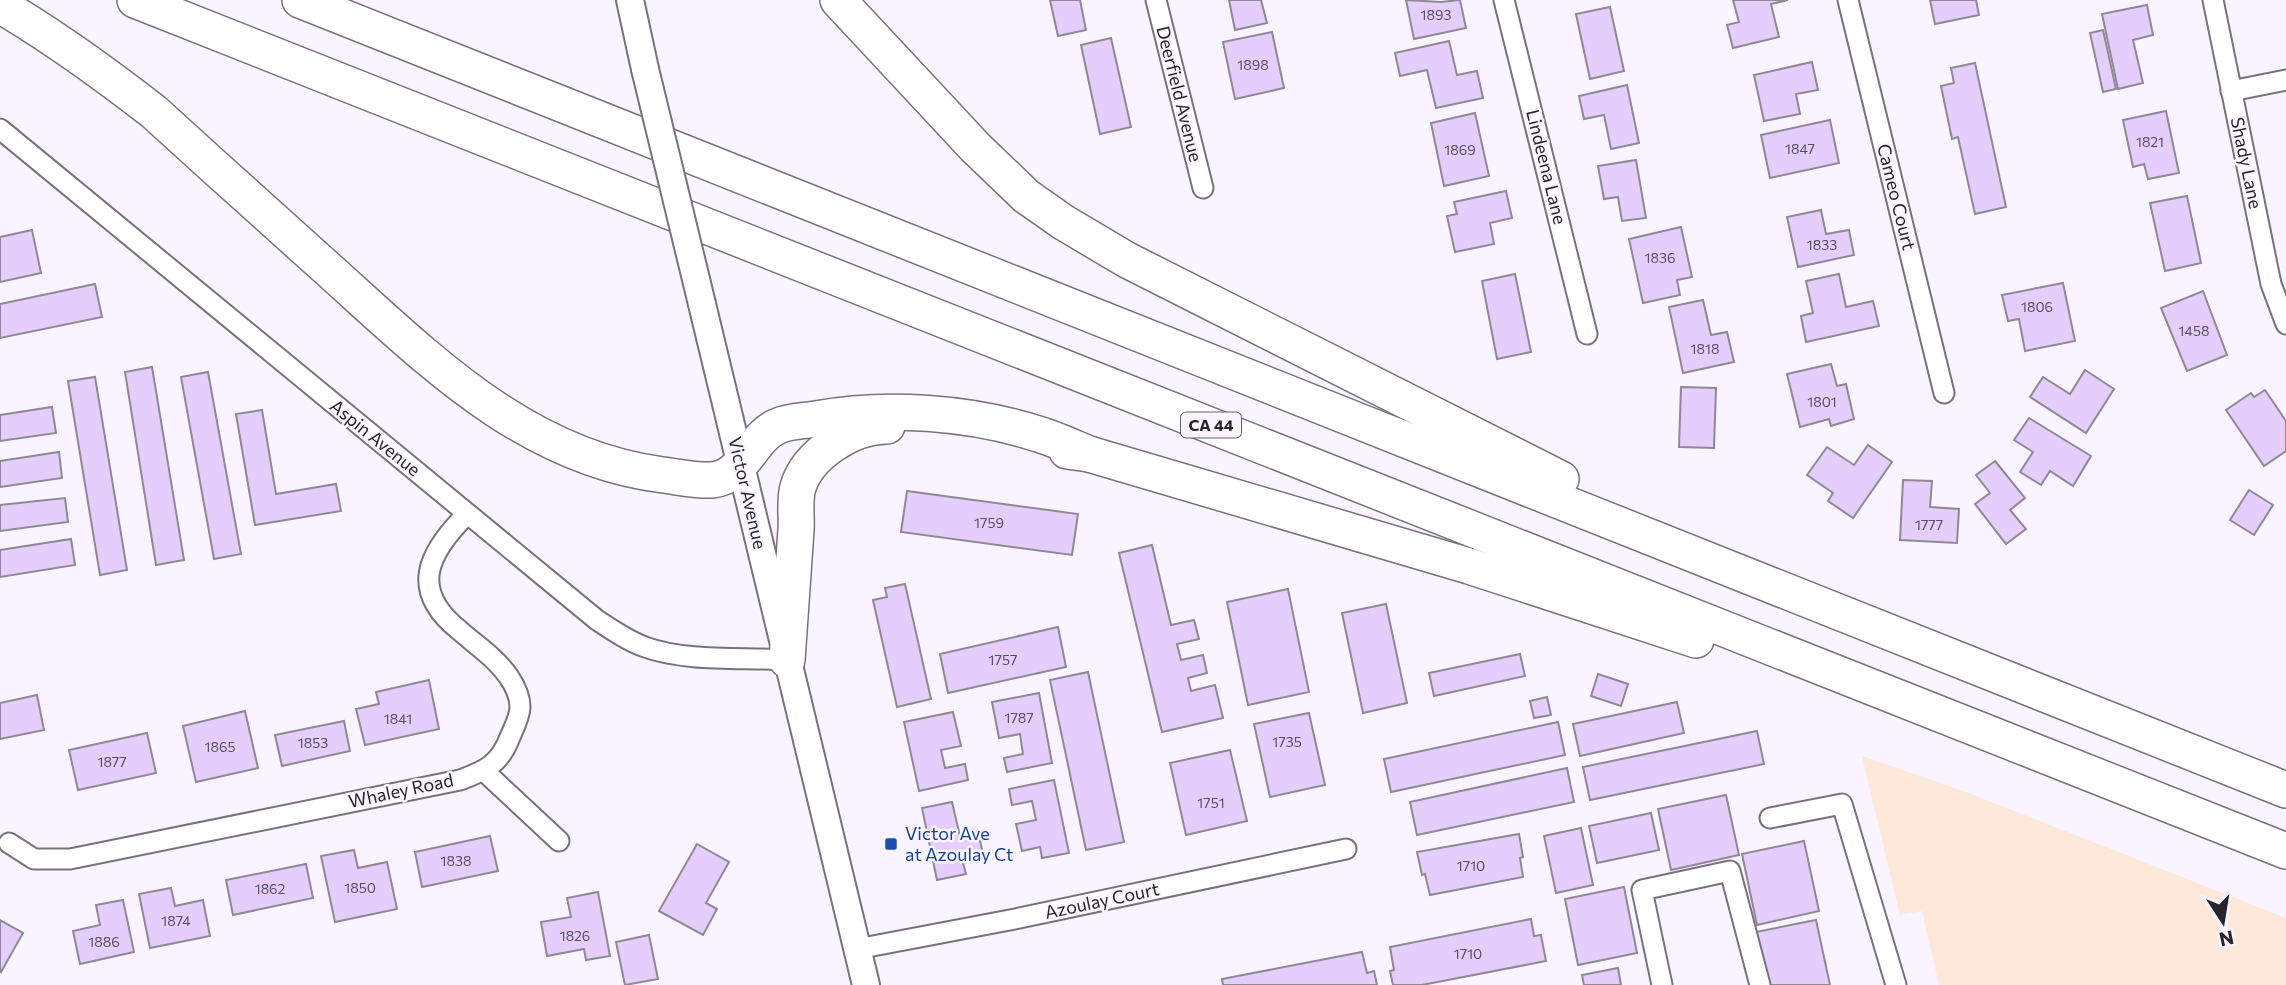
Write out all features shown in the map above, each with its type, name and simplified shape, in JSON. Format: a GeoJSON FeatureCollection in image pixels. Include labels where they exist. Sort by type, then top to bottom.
{"type":"FeatureCollection","features":[{"type":"Feature","properties":{"kind":"highway","name":"CA 44"},"geometry":{"type":"LineString","coordinates":[[135,0],[2282,851]]}},
{"type":"Feature","properties":{"kind":"highway"},"geometry":{"type":"LineString","coordinates":[[300,0],[2286,790]]}},
{"type":"Feature","properties":{"kind":"highway"},"geometry":{"type":"LineString","coordinates":[[838,0],[975,147],[1026,196],[1063,222],[1127,260],[1574,486],[1646,535]]}},
{"type":"Feature","properties":{"kind":"highway"},"geometry":{"type":"LineString","coordinates":[[0,5],[77,55],[154,112],[422,354],[495,411],[543,439],[620,468],[650,474],[713,480],[726,476],[741,465],[777,426],[870,412],[970,418],[1037,433],[1089,454],[1469,566],[1759,661],[1820,667]]}},
{"type":"Feature","properties":{"kind":"highway"},"geometry":{"type":"LineString","coordinates":[[787,660],[797,489],[813,462],[828,448],[868,429],[881,426],[917,426],[972,432],[1035,446],[1089,454]]}},
{"type":"Feature","properties":{"kind":"main road","name":"Victor Avenue"},"geometry":{"type":"LineString","coordinates":[[630,0],[866,985]]}},
{"type":"Feature","properties":{"kind":"street","name":"Deerfield Avenue"},"geometry":{"type":"LineString","coordinates":[[1156,0],[1203,188]]}},
{"type":"Feature","properties":{"kind":"street","name":"Lindeena Lane"},"geometry":{"type":"LineString","coordinates":[[1504,0],[1587,334]]}},
{"type":"Feature","properties":{"kind":"street","name":"Cameo Court"},"geometry":{"type":"LineString","coordinates":[[1848,0],[1944,393]]}},
{"type":"Feature","properties":{"kind":"street","name":"Shady Lane"},"geometry":{"type":"LineString","coordinates":[[2213,0],[2271,284],[2286,324]]}},
{"type":"Feature","properties":{"kind":"street"},"geometry":{"type":"LineString","coordinates":[[2231,91],[2286,80]]}},
{"type":"Feature","properties":{"kind":"street","name":"Aspin Avenue"},"geometry":{"type":"LineString","coordinates":[[0,129],[466,515],[597,620],[642,646],[678,655],[787,660]]}},
{"type":"Feature","properties":{"kind":"street"},"geometry":{"type":"LineString","coordinates":[[466,515],[445,535],[435,551],[428,572],[428,586],[444,617],[498,661],[518,695],[520,708],[507,745],[485,772],[559,841]]}},
{"type":"Feature","properties":{"kind":"street","name":"Whaley Road"},"geometry":{"type":"LineString","coordinates":[[9,843],[34,859],[70,859],[485,772]]}},
{"type":"Feature","properties":{"kind":"street"},"geometry":{"type":"LineString","coordinates":[[1770,818],[1842,804],[1896,985]]}},
{"type":"Feature","properties":{"kind":"street","name":"Azoulay Court"},"geometry":{"type":"LineString","coordinates":[[857,949],[1028,917],[1346,849]]}},
{"type":"Feature","properties":{"kind":"street"},"geometry":{"type":"LineString","coordinates":[[1662,985],[1642,890],[1730,871],[1760,985]]}},
{"type":"Feature","properties":{"kind":"shaded area"},"geometry":{"type":"Polygon","coordinates":[[[1862,756],[1966,792],[2286,918],[2286,985],[1939,985],[1922,911],[1900,915],[1862,756]]]}},
{"type":"Feature","properties":{"kind":"building"},"geometry":{"type":"Polygon","coordinates":[[[1050,0],[1080,0],[1086,30],[1058,36],[1050,0]]]}},
{"type":"Feature","properties":{"kind":"building"},"geometry":{"type":"Polygon","coordinates":[[[1229,0],[1261,0],[1267,23],[1235,30],[1229,0]]]}},
{"type":"Feature","properties":{"kind":"building"},"geometry":{"type":"Polygon","coordinates":[[[1406,0],[1460,0],[1466,28],[1414,39],[1406,0]]]}},
{"type":"Feature","properties":{"kind":"building"},"geometry":{"type":"Polygon","coordinates":[[[1733,0],[1788,0],[1771,4],[1779,37],[1733,48],[1727,25],[1739,22],[1733,0]]]}},
{"type":"Feature","properties":{"kind":"building"},"geometry":{"type":"Polygon","coordinates":[[[1930,0],[1976,0],[1979,15],[1935,24],[1930,0]]]}},
{"type":"Feature","properties":{"kind":"building"},"geometry":{"type":"Polygon","coordinates":[[[2147,5],[2153,35],[2133,40],[2143,83],[2118,89],[2102,14],[2147,5]]]}},
{"type":"Feature","properties":{"kind":"building"},"geometry":{"type":"Polygon","coordinates":[[[1610,7],[1624,71],[1590,79],[1576,14],[1610,7]]]}},
{"type":"Feature","properties":{"kind":"building"},"geometry":{"type":"Polygon","coordinates":[[[2103,30],[2116,89],[2103,92],[2090,33],[2103,30]]]}},
{"type":"Feature","properties":{"kind":"building"},"geometry":{"type":"Polygon","coordinates":[[[1272,32],[1284,88],[1235,99],[1223,42],[1272,32]]]}},
{"type":"Feature","properties":{"kind":"building"},"geometry":{"type":"Polygon","coordinates":[[[1111,38],[1131,127],[1100,134],[1081,45],[1111,38]]]}},
{"type":"Feature","properties":{"kind":"building"},"geometry":{"type":"Polygon","coordinates":[[[1449,41],[1457,75],[1477,71],[1483,98],[1436,108],[1427,70],[1400,76],[1395,53],[1449,41]]]}},
{"type":"Feature","properties":{"kind":"building"},"geometry":{"type":"Polygon","coordinates":[[[1812,62],[1818,90],[1796,94],[1800,114],[1764,121],[1754,75],[1812,62]]]}},
{"type":"Feature","properties":{"kind":"building"},"geometry":{"type":"Polygon","coordinates":[[[1975,63],[2006,207],[1975,214],[1958,137],[1952,139],[1941,86],[1954,83],[1951,68],[1975,63]]]}},
{"type":"Feature","properties":{"kind":"building"},"geometry":{"type":"Polygon","coordinates":[[[1627,85],[1639,143],[1611,149],[1604,115],[1584,119],[1579,96],[1627,85]]]}},
{"type":"Feature","properties":{"kind":"building"},"geometry":{"type":"Polygon","coordinates":[[[2166,111],[2179,173],[2148,179],[2144,164],[2133,167],[2123,120],[2166,111]]]}},
{"type":"Feature","properties":{"kind":"building"},"geometry":{"type":"Polygon","coordinates":[[[1475,113],[1489,176],[1444,186],[1431,123],[1475,113]]]}},
{"type":"Feature","properties":{"kind":"building"},"geometry":{"type":"Polygon","coordinates":[[[1830,120],[1839,163],[1770,178],[1761,135],[1830,120]]]}},
{"type":"Feature","properties":{"kind":"building"},"geometry":{"type":"Polygon","coordinates":[[[1636,160],[1646,218],[1622,221],[1618,197],[1604,199],[1598,166],[1636,160]]]}},
{"type":"Feature","properties":{"kind":"building"},"geometry":{"type":"Polygon","coordinates":[[[1506,191],[1512,218],[1490,223],[1494,244],[1455,252],[1447,216],[1457,214],[1454,202],[1506,191]]]}},
{"type":"Feature","properties":{"kind":"building"},"geometry":{"type":"Polygon","coordinates":[[[2187,196],[2201,263],[2165,271],[2150,203],[2187,196]]]}},
{"type":"Feature","properties":{"kind":"building"},"geometry":{"type":"Polygon","coordinates":[[[1821,210],[1826,234],[1849,230],[1854,255],[1798,267],[1787,217],[1821,210]]]}},
{"type":"Feature","properties":{"kind":"building"},"geometry":{"type":"Polygon","coordinates":[[[1681,227],[1692,277],[1677,280],[1680,295],[1643,303],[1629,239],[1681,227]]]}},
{"type":"Feature","properties":{"kind":"building"},"geometry":{"type":"Polygon","coordinates":[[[32,230],[41,273],[0,282],[0,237],[32,230]]]}},
{"type":"Feature","properties":{"kind":"building"},"geometry":{"type":"Polygon","coordinates":[[[1515,274],[1531,352],[1497,359],[1482,281],[1515,274]]]}},
{"type":"Feature","properties":{"kind":"building"},"geometry":{"type":"Polygon","coordinates":[[[1839,274],[1846,307],[1873,301],[1879,326],[1806,342],[1801,316],[1813,313],[1806,281],[1839,274]]]}},
{"type":"Feature","properties":{"kind":"building"},"geometry":{"type":"Polygon","coordinates":[[[2063,283],[2075,341],[2025,351],[2019,319],[2008,321],[2002,295],[2063,283]]]}},
{"type":"Feature","properties":{"kind":"building"},"geometry":{"type":"Polygon","coordinates":[[[95,284],[102,317],[0,338],[0,304],[95,284]]]}},
{"type":"Feature","properties":{"kind":"building"},"geometry":{"type":"Polygon","coordinates":[[[2203,291],[2227,355],[2187,371],[2161,308],[2203,291]]]}},
{"type":"Feature","properties":{"kind":"building"},"geometry":{"type":"Polygon","coordinates":[[[1703,300],[1711,335],[1727,332],[1734,362],[1683,373],[1669,307],[1703,300]]]}},
{"type":"Feature","properties":{"kind":"building"},"geometry":{"type":"Polygon","coordinates":[[[1831,364],[1837,386],[1846,384],[1854,419],[1831,426],[1829,419],[1800,427],[1787,374],[1831,364]]]}},
{"type":"Feature","properties":{"kind":"building"},"geometry":{"type":"Polygon","coordinates":[[[152,367],[184,560],[156,565],[125,372],[152,367]]]}},
{"type":"Feature","properties":{"kind":"building"},"geometry":{"type":"Polygon","coordinates":[[[2085,370],[2114,389],[2086,433],[2030,397],[2043,377],[2070,394],[2085,370]]]}},
{"type":"Feature","properties":{"kind":"building"},"geometry":{"type":"Polygon","coordinates":[[[208,372],[241,554],[214,559],[181,377],[208,372]]]}},
{"type":"Feature","properties":{"kind":"building"},"geometry":{"type":"Polygon","coordinates":[[[95,377],[127,570],[100,575],[68,381],[95,377]]]}},
{"type":"Feature","properties":{"kind":"building"},"geometry":{"type":"Polygon","coordinates":[[[1681,387],[1716,388],[1714,448],[1679,447],[1681,387]]]}},
{"type":"Feature","properties":{"kind":"building"},"geometry":{"type":"Polygon","coordinates":[[[2265,390],[2286,421],[2286,451],[2264,466],[2226,410],[2251,393],[2254,397],[2265,390]]]}},
{"type":"Feature","properties":{"kind":"building"},"geometry":{"type":"Polygon","coordinates":[[[52,407],[56,433],[0,441],[0,415],[52,407]]]}},
{"type":"Feature","properties":{"kind":"building"},"geometry":{"type":"Polygon","coordinates":[[[262,410],[276,494],[336,484],[341,511],[255,525],[236,414],[262,410]]]}},
{"type":"Feature","properties":{"kind":"building"},"geometry":{"type":"Polygon","coordinates":[[[2029,418],[2091,456],[2073,486],[2050,471],[2041,485],[2020,472],[2033,452],[2014,440],[2029,418]]]}},
{"type":"Feature","properties":{"kind":"building"},"geometry":{"type":"Polygon","coordinates":[[[1868,445],[1892,462],[1853,518],[1828,501],[1833,493],[1807,475],[1827,447],[1854,465],[1868,445]]]}},
{"type":"Feature","properties":{"kind":"building"},"geometry":{"type":"Polygon","coordinates":[[[59,452],[62,478],[0,487],[0,461],[59,452]]]}},
{"type":"Feature","properties":{"kind":"building"},"geometry":{"type":"Polygon","coordinates":[[[1995,461],[2025,498],[2010,510],[2026,529],[2006,544],[1975,504],[1990,493],[1976,475],[1995,461]]]}},
{"type":"Feature","properties":{"kind":"building"},"geometry":{"type":"Polygon","coordinates":[[[1903,480],[1932,481],[1930,507],[1959,509],[1957,543],[1900,540],[1903,480]]]}},
{"type":"Feature","properties":{"kind":"building"},"geometry":{"type":"Polygon","coordinates":[[[2249,490],[2273,505],[2254,535],[2230,520],[2249,490]]]}},
{"type":"Feature","properties":{"kind":"building"},"geometry":{"type":"Polygon","coordinates":[[[907,491],[1078,514],[1072,555],[901,532],[907,491]]]}},
{"type":"Feature","properties":{"kind":"building"},"geometry":{"type":"Polygon","coordinates":[[[65,498],[68,522],[0,531],[0,505],[65,498]]]}},
{"type":"Feature","properties":{"kind":"building"},"geometry":{"type":"Polygon","coordinates":[[[71,539],[75,565],[0,577],[0,550],[71,539]]]}},
{"type":"Feature","properties":{"kind":"building"},"geometry":{"type":"Polygon","coordinates":[[[1152,545],[1171,625],[1194,620],[1199,639],[1177,644],[1181,660],[1203,655],[1207,673],[1188,678],[1191,691],[1215,685],[1223,718],[1162,732],[1119,553],[1152,545]]]}},
{"type":"Feature","properties":{"kind":"building"},"geometry":{"type":"Polygon","coordinates":[[[905,584],[931,699],[897,707],[873,600],[887,597],[885,588],[905,584]]]}},
{"type":"Feature","properties":{"kind":"building"},"geometry":{"type":"Polygon","coordinates":[[[1288,589],[1309,692],[1248,705],[1227,602],[1288,589]]]}},
{"type":"Feature","properties":{"kind":"building"},"geometry":{"type":"Polygon","coordinates":[[[1386,604],[1407,703],[1363,713],[1342,613],[1386,604]]]}},
{"type":"Feature","properties":{"kind":"building"},"geometry":{"type":"Polygon","coordinates":[[[1058,627],[1066,667],[948,693],[940,654],[1058,627]]]}},
{"type":"Feature","properties":{"kind":"building"},"geometry":{"type":"Polygon","coordinates":[[[1520,654],[1525,676],[1434,696],[1429,673],[1520,654]]]}},
{"type":"Feature","properties":{"kind":"building"},"geometry":{"type":"Polygon","coordinates":[[[1088,672],[1124,842],[1086,850],[1050,680],[1088,672]]]}},
{"type":"Feature","properties":{"kind":"building"},"geometry":{"type":"Polygon","coordinates":[[[1598,674],[1628,684],[1621,706],[1591,696],[1598,674]]]}},
{"type":"Feature","properties":{"kind":"building"},"geometry":{"type":"Polygon","coordinates":[[[429,680],[439,729],[365,745],[356,709],[379,704],[376,692],[429,680]]]}},
{"type":"Feature","properties":{"kind":"building"},"geometry":{"type":"Polygon","coordinates":[[[1039,693],[1052,763],[1007,772],[1004,758],[1023,754],[1020,734],[999,738],[992,702],[1039,693]]]}},
{"type":"Feature","properties":{"kind":"building"},"geometry":{"type":"Polygon","coordinates":[[[37,695],[44,730],[0,739],[0,703],[37,695]]]}},
{"type":"Feature","properties":{"kind":"building"},"geometry":{"type":"Polygon","coordinates":[[[1547,697],[1551,715],[1534,718],[1530,701],[1547,697]]]}},
{"type":"Feature","properties":{"kind":"building"},"geometry":{"type":"Polygon","coordinates":[[[1677,702],[1684,733],[1580,756],[1573,724],[1677,702]]]}},
{"type":"Feature","properties":{"kind":"building"},"geometry":{"type":"Polygon","coordinates":[[[245,711],[258,768],[196,782],[183,726],[245,711]]]}},
{"type":"Feature","properties":{"kind":"building"},"geometry":{"type":"Polygon","coordinates":[[[953,712],[961,746],[941,750],[945,768],[965,764],[968,780],[919,791],[904,722],[953,712]]]}},
{"type":"Feature","properties":{"kind":"building"},"geometry":{"type":"Polygon","coordinates":[[[1309,713],[1325,785],[1270,797],[1254,724],[1309,713]]]}},
{"type":"Feature","properties":{"kind":"building"},"geometry":{"type":"Polygon","coordinates":[[[344,721],[350,751],[282,766],[275,735],[344,721]]]}},
{"type":"Feature","properties":{"kind":"building"},"geometry":{"type":"Polygon","coordinates":[[[1558,722],[1565,755],[1391,792],[1384,759],[1558,722]]]}},
{"type":"Feature","properties":{"kind":"building"},"geometry":{"type":"Polygon","coordinates":[[[1757,731],[1764,764],[1590,800],[1583,767],[1757,731]]]}},
{"type":"Feature","properties":{"kind":"building"},"geometry":{"type":"Polygon","coordinates":[[[147,733],[156,773],[78,790],[69,750],[147,733]]]}},
{"type":"Feature","properties":{"kind":"building"},"geometry":{"type":"Polygon","coordinates":[[[1230,750],[1247,821],[1186,835],[1170,763],[1230,750]]]}},
{"type":"Feature","properties":{"kind":"building"},"geometry":{"type":"Polygon","coordinates":[[[1567,768],[1574,802],[1417,835],[1410,802],[1567,768]]]}},
{"type":"Feature","properties":{"kind":"building"},"geometry":{"type":"Polygon","coordinates":[[[1054,780],[1069,853],[1042,858],[1040,847],[1022,851],[1016,824],[1036,820],[1032,801],[1012,805],[1009,789],[1054,780]]]}},
{"type":"Feature","properties":{"kind":"building"},"geometry":{"type":"Polygon","coordinates":[[[1726,795],[1739,855],[1671,870],[1658,809],[1726,795]]]}},
{"type":"Feature","properties":{"kind":"building"},"geometry":{"type":"Polygon","coordinates":[[[952,802],[960,836],[978,832],[984,858],[963,863],[966,874],[937,880],[922,808],[952,802]]]}},
{"type":"Feature","properties":{"kind":"building"},"geometry":{"type":"Polygon","coordinates":[[[1651,813],[1659,850],[1597,863],[1589,826],[1651,813]]]}},
{"type":"Feature","properties":{"kind":"building"},"geometry":{"type":"Polygon","coordinates":[[[1581,828],[1593,885],[1556,893],[1544,836],[1581,828]]]}},
{"type":"Feature","properties":{"kind":"building"},"geometry":{"type":"Polygon","coordinates":[[[1519,834],[1523,877],[1430,895],[1417,852],[1519,834]]]}},
{"type":"Feature","properties":{"kind":"building"},"geometry":{"type":"Polygon","coordinates":[[[490,836],[498,871],[422,887],[415,852],[490,836]]]}},
{"type":"Feature","properties":{"kind":"building"},"geometry":{"type":"Polygon","coordinates":[[[1804,841],[1819,911],[1757,925],[1742,854],[1804,841]]]}},
{"type":"Feature","properties":{"kind":"building"},"geometry":{"type":"Polygon","coordinates":[[[697,844],[729,862],[706,903],[717,909],[703,935],[659,911],[697,844]]]}},
{"type":"Feature","properties":{"kind":"building"},"geometry":{"type":"Polygon","coordinates":[[[354,850],[358,868],[387,862],[397,909],[335,922],[321,856],[354,850]]]}},
{"type":"Feature","properties":{"kind":"building"},"geometry":{"type":"Polygon","coordinates":[[[306,864],[313,898],[233,915],[226,880],[306,864]]]}},
{"type":"Feature","properties":{"kind":"building"},"geometry":{"type":"Polygon","coordinates":[[[1624,887],[1637,953],[1578,965],[1565,899],[1624,887]]]}},
{"type":"Feature","properties":{"kind":"building"},"geometry":{"type":"Polygon","coordinates":[[[171,888],[175,906],[203,900],[210,936],[150,948],[139,894],[171,888]]]}},
{"type":"Feature","properties":{"kind":"building"},"geometry":{"type":"Polygon","coordinates":[[[598,892],[610,956],[586,960],[584,949],[547,956],[541,922],[571,917],[567,898],[598,892]]]}},
{"type":"Feature","properties":{"kind":"building"},"geometry":{"type":"Polygon","coordinates":[[[123,900],[134,952],[80,964],[73,931],[100,925],[96,905],[123,900]]]}},
{"type":"Feature","properties":{"kind":"building"},"geometry":{"type":"Polygon","coordinates":[[[1531,919],[1534,936],[1541,935],[1546,961],[1422,985],[1393,985],[1390,971],[1394,970],[1390,947],[1531,919]]]}},
{"type":"Feature","properties":{"kind":"building"},"geometry":{"type":"Polygon","coordinates":[[[0,920],[23,933],[1,972],[0,971],[0,920]]]}},
{"type":"Feature","properties":{"kind":"building"},"geometry":{"type":"Polygon","coordinates":[[[1816,920],[1830,985],[1767,985],[1756,932],[1816,920]]]}},
{"type":"Feature","properties":{"kind":"building"},"geometry":{"type":"Polygon","coordinates":[[[649,935],[658,979],[625,985],[616,942],[649,935]]]}},
{"type":"Feature","properties":{"kind":"building"},"geometry":{"type":"Polygon","coordinates":[[[1362,952],[1367,973],[1374,971],[1377,985],[1223,985],[1222,979],[1362,952]]]}},
{"type":"Feature","properties":{"kind":"building"},"geometry":{"type":"Polygon","coordinates":[[[1618,968],[1621,985],[1584,985],[1582,975],[1618,968]]]}},
{"type":"Feature","properties":{"kind":"place","name":"Victor Ave at Azoulay Ct"},"geometry":{"type":"Point","coordinates":[891,844]}}]}
